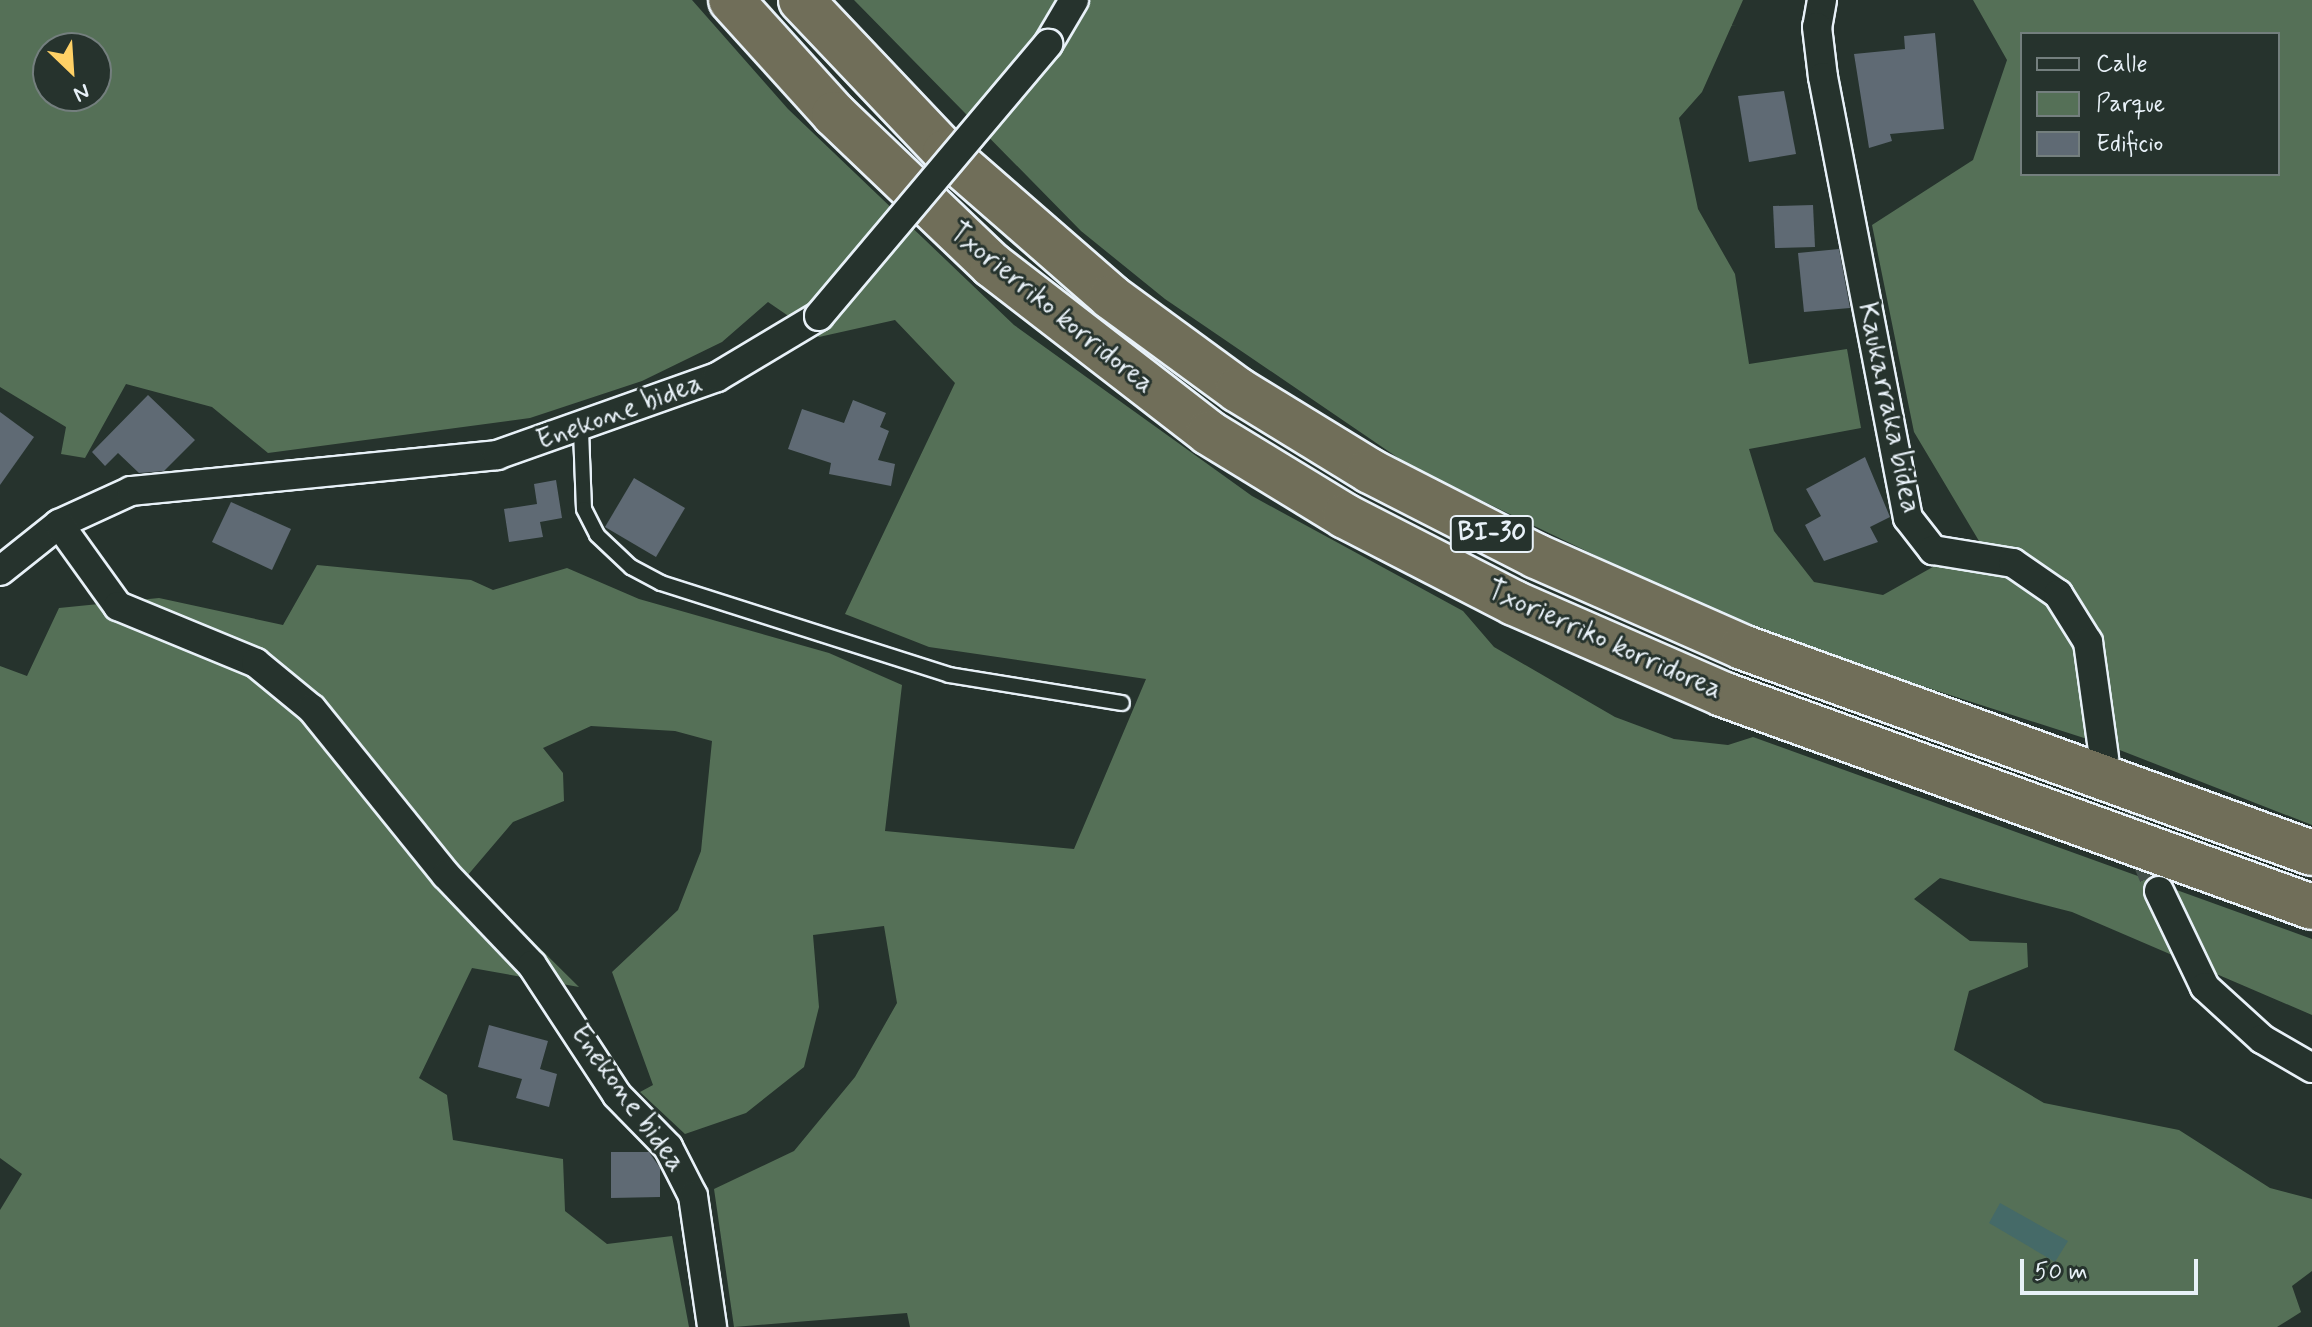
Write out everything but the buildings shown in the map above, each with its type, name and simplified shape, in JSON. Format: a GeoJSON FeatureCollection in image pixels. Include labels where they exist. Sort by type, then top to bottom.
{"type":"FeatureCollection","features":[{"type":"Feature","properties":{"kind":"highway","name":"Txorierriko korridorea"},"geometry":{"type":"LineString","coordinates":[[731,0],[834,114],[992,265],[1159,397],[1321,502],[1514,603],[1722,694],[2312,907]]}},
{"type":"Feature","properties":{"kind":"highway","name":"Txorierriko korridorea"},"geometry":{"type":"LineString","coordinates":[[801,0],[945,152],[1111,297],[1238,390],[1370,471],[1536,556],[1742,647],[2312,853]]}},
{"type":"Feature","properties":{"kind":"street","name":"Enekone bidea"},"geometry":{"type":"LineString","coordinates":[[0,571],[59,524],[131,491],[497,455],[581,431],[717,377],[819,316],[1048,44],[1074,0]]}},
{"type":"Feature","properties":{"kind":"street","name":"Kaukarraka bidea"},"geometry":{"type":"LineString","coordinates":[[1822,0],[1817,27],[1823,77],[1908,518],[1933,550],[2013,563],[2058,594],[2088,642],[2104,758]]}},
{"type":"Feature","properties":{"kind":"street","name":"Enekone bidea"},"geometry":{"type":"LineString","coordinates":[[59,524],[118,606],[197,635],[289,686],[446,875],[532,965],[617,1095],[682,1170],[698,1222],[712,1327]]}},
{"type":"Feature","properties":{"kind":"street"},"geometry":{"type":"LineString","coordinates":[[2159,891],[2205,987],[2262,1039],[2312,1068]]}},
{"type":"Feature","properties":{"kind":"lane"},"geometry":{"type":"LineString","coordinates":[[581,431],[584,509],[597,535],[631,567],[661,583],[949,675],[1122,703]]}},
{"type":"Feature","properties":{"kind":"green space"},"geometry":{"type":"Polygon","coordinates":[[[0,0],[692,0],[788,109],[1014,325],[1252,496],[1463,611],[1494,647],[1615,717],[1674,739],[1728,745],[1753,737],[2312,939],[2312,1015],[2072,912],[1940,878],[1914,899],[1970,941],[2027,943],[2028,967],[1969,991],[1954,1050],[2044,1103],[2179,1130],[2270,1188],[2312,1199],[2312,1271],[2292,1286],[2301,1312],[2277,1327],[910,1327],[907,1313],[734,1327],[714,1189],[794,1151],[855,1077],[897,1003],[884,926],[813,935],[819,1007],[804,1067],[746,1113],[685,1134],[640,1092],[653,1085],[612,972],[678,910],[701,851],[712,741],[675,731],[591,726],[543,748],[563,773],[564,801],[513,822],[467,876],[579,987],[472,968],[419,1078],[447,1095],[453,1140],[563,1159],[565,1211],[607,1244],[672,1236],[689,1327],[0,1327],[0,1210],[22,1174],[0,1158],[0,666],[27,676],[59,608],[159,598],[283,625],[317,565],[471,580],[493,590],[567,568],[639,599],[829,653],[902,685],[885,831],[1074,849],[1146,679],[929,647],[845,614],[955,383],[895,320],[819,337],[768,302],[722,342],[642,381],[530,418],[268,453],[212,407],[126,384],[85,458],[61,454],[66,427],[0,387],[0,0]]]}},
{"type":"Feature","properties":{"kind":"green space"},"geometry":{"type":"Polygon","coordinates":[[[854,0],[1743,0],[1702,92],[1679,118],[1698,209],[1735,274],[1749,364],[1847,349],[1861,428],[1749,449],[1774,531],[1814,582],[1883,595],[1979,541],[1914,432],[1872,225],[1973,160],[2007,60],[1973,0],[2312,0],[2312,825],[2112,747],[1869,669],[1688,600],[1410,466],[1165,299],[1081,231],[854,0]]]}},
{"type":"Feature","properties":{"kind":"water"},"geometry":{"type":"Polygon","coordinates":[[[2000,1203],[2068,1241],[2055,1262],[1989,1223],[2000,1203]]]}},
{"type":"Feature","properties":{"kind":"tunnel"},"geometry":{"type":"LineString","coordinates":[[2110,773],[2159,891]]}}]}
